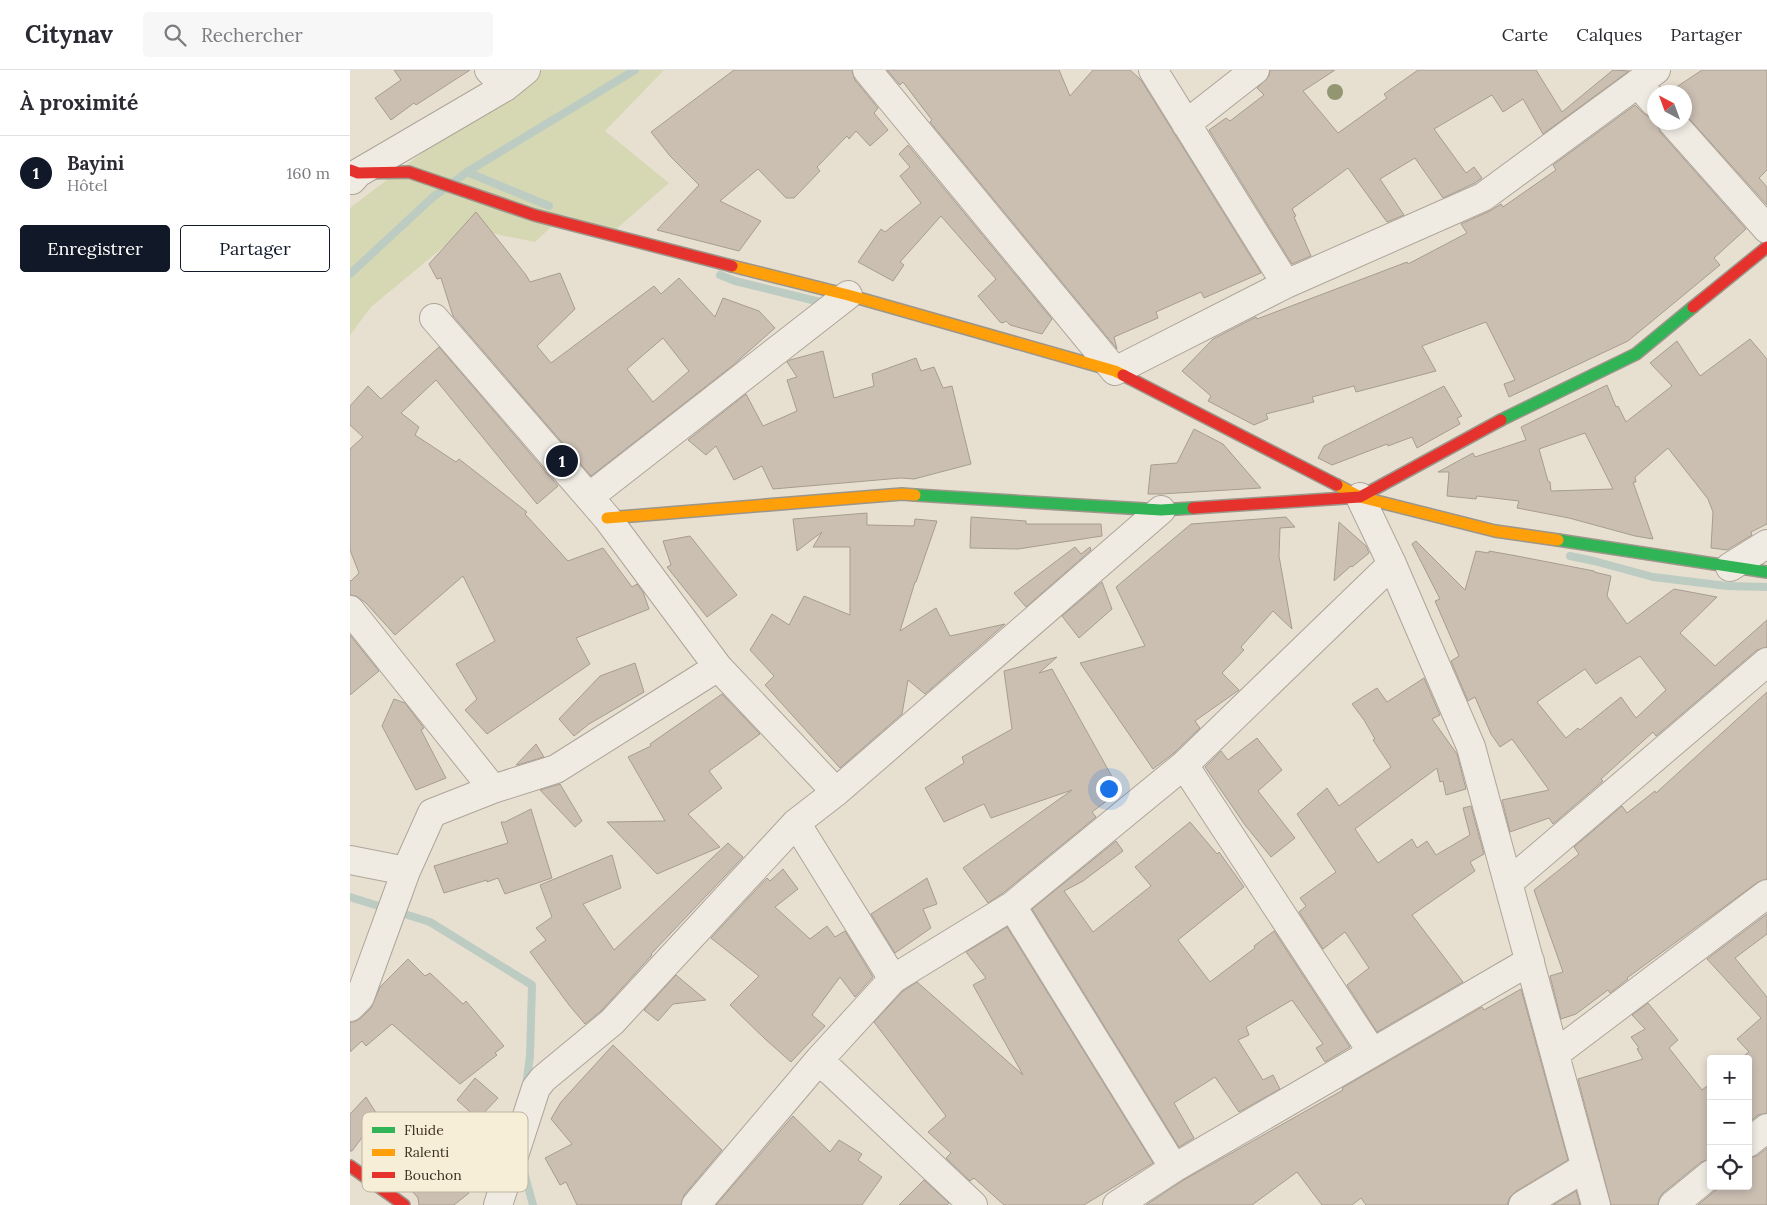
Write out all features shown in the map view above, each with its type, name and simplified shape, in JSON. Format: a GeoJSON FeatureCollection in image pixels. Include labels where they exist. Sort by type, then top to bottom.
{"type":"FeatureCollection","features":[{"type":"Feature","properties":{"kind":"street"},"geometry":{"type":"LineString","coordinates":[[353,175],[497,79],[526,70]]}},
{"type":"Feature","properties":{"kind":"street"},"geometry":{"type":"LineString","coordinates":[[867,70],[1115,371]]}},
{"type":"Feature","properties":{"kind":"street"},"geometry":{"type":"LineString","coordinates":[[1153,70],[1286,284]]}},
{"type":"Feature","properties":{"kind":"street"},"geometry":{"type":"LineString","coordinates":[[1186,124],[1255,70]]}},
{"type":"Feature","properties":{"kind":"street"},"geometry":{"type":"LineString","coordinates":[[1115,371],[1286,284],[1483,197],[1647,86]]}},
{"type":"Feature","properties":{"kind":"street"},"geometry":{"type":"LineString","coordinates":[[1679,130],[1767,229]]}},
{"type":"Feature","properties":{"kind":"street"},"geometry":{"type":"LineString","coordinates":[[353,175],[410,172],[534,215],[848,295],[1115,371],[1360,497],[1495,531],[1767,572]]}},
{"type":"Feature","properties":{"kind":"street"},"geometry":{"type":"LineString","coordinates":[[607,518],[902,494],[1161,510],[1360,497],[1513,413],[1636,354],[1767,247]]}},
{"type":"Feature","properties":{"kind":"street"},"geometry":{"type":"LineString","coordinates":[[589,497],[848,295]]}},
{"type":"Feature","properties":{"kind":"street"},"geometry":{"type":"LineString","coordinates":[[434,318],[607,518],[718,668],[836,792]]}},
{"type":"Feature","properties":{"kind":"street"},"geometry":{"type":"LineString","coordinates":[[1360,497],[1392,564],[1470,747],[1596,1205]]}},
{"type":"Feature","properties":{"kind":"street"},"geometry":{"type":"LineString","coordinates":[[528,1113],[536,1088],[543,1079],[612,1022],[796,823],[836,792],[1161,510]]}},
{"type":"Feature","properties":{"kind":"street"},"geometry":{"type":"LineString","coordinates":[[1730,567],[1767,544]]}},
{"type":"Feature","properties":{"kind":"street"},"geometry":{"type":"LineString","coordinates":[[696,1205],[819,1060],[893,979],[1012,906],[1184,765],[1392,564]]}},
{"type":"Feature","properties":{"kind":"street"},"geometry":{"type":"LineString","coordinates":[[350,610],[493,789]]}},
{"type":"Feature","properties":{"kind":"street"},"geometry":{"type":"LineString","coordinates":[[1508,882],[1767,662]]}},
{"type":"Feature","properties":{"kind":"street"},"geometry":{"type":"LineString","coordinates":[[350,1007],[360,997],[406,871],[432,813],[493,789],[556,769],[718,668]]}},
{"type":"Feature","properties":{"kind":"street"},"geometry":{"type":"LineString","coordinates":[[1184,765],[1372,1052]]}},
{"type":"Feature","properties":{"kind":"street"},"geometry":{"type":"LineString","coordinates":[[796,823],[893,979]]}},
{"type":"Feature","properties":{"kind":"street"},"geometry":{"type":"LineString","coordinates":[[350,860],[406,871]]}},
{"type":"Feature","properties":{"kind":"street"},"geometry":{"type":"LineString","coordinates":[[1555,1054],[1767,894]]}},
{"type":"Feature","properties":{"kind":"street"},"geometry":{"type":"LineString","coordinates":[[1012,906],[1174,1168]]}},
{"type":"Feature","properties":{"kind":"street"},"geometry":{"type":"LineString","coordinates":[[1117,1205],[1174,1168],[1530,961]]}},
{"type":"Feature","properties":{"kind":"street"},"geometry":{"type":"LineString","coordinates":[[819,1060],[973,1205]]}},
{"type":"Feature","properties":{"kind":"street"},"geometry":{"type":"LineString","coordinates":[[1752,1140],[1767,1128]]}},
{"type":"Feature","properties":{"kind":"street"},"geometry":{"type":"LineString","coordinates":[[350,1166],[362,1175]]}},
{"type":"Feature","properties":{"kind":"street"},"geometry":{"type":"LineString","coordinates":[[1523,1205],[1586,1167]]}},
{"type":"Feature","properties":{"kind":"street"},"geometry":{"type":"LineString","coordinates":[[1673,1205],[1707,1177]]}},
{"type":"Feature","properties":{"kind":"street"},"geometry":{"type":"LineString","coordinates":[[386,1192],[404,1205]]}},
{"type":"Feature","properties":{"kind":"street"},"geometry":{"type":"LineString","coordinates":[[498,1205],[502,1192]]}},
{"type":"Feature","properties":{"kind":"green space"},"geometry":{"type":"Polygon","coordinates":[[[531,70],[664,70],[605,131],[669,183],[614,231],[564,215],[535,242],[466,228],[371,307],[350,335],[350,208],[531,70]]]}},
{"type":"Feature","properties":{"kind":"building"},"geometry":{"type":"Polygon","coordinates":[[[394,70],[470,70],[416,105],[414,103],[391,120],[375,98],[401,80],[394,70]]]}},
{"type":"Feature","properties":{"kind":"building"},"geometry":{"type":"Polygon","coordinates":[[[734,70],[852,70],[855,80],[878,108],[874,113],[888,130],[870,146],[856,131],[849,139],[847,136],[817,167],[820,171],[794,198],[786,198],[758,169],[720,201],[761,221],[739,251],[657,230],[699,185],[670,156],[651,132],[734,70]]]}},
{"type":"Feature","properties":{"kind":"building"},"geometry":{"type":"Polygon","coordinates":[[[887,70],[1059,70],[1070,96],[1093,70],[1130,70],[1141,80],[1261,273],[1204,298],[1201,292],[1156,312],[1158,318],[1114,337],[1117,349],[930,122],[932,120],[903,82],[900,85],[887,70]]]}},
{"type":"Feature","properties":{"kind":"building"},"geometry":{"type":"Polygon","coordinates":[[[1270,70],[1335,70],[1303,91],[1338,133],[1387,98],[1384,94],[1418,70],[1536,70],[1562,112],[1613,70],[1629,71],[1543,134],[1523,99],[1503,112],[1492,95],[1434,129],[1466,173],[1474,167],[1482,178],[1443,198],[1415,158],[1380,179],[1404,215],[1387,222],[1348,168],[1292,209],[1311,256],[1292,264],[1209,130],[1226,118],[1230,121],[1264,95],[1257,88],[1269,76],[1270,70]]]}},
{"type":"Feature","properties":{"kind":"building"},"geometry":{"type":"Polygon","coordinates":[[[1702,70],[1767,70],[1767,170],[1759,178],[1767,187],[1767,205],[1692,122],[1692,85],[1680,85],[1702,70]]]}},
{"type":"Feature","properties":{"kind":"building"},"geometry":{"type":"Polygon","coordinates":[[[1635,105],[1647,116],[1647,130],[1659,130],[1746,229],[1714,258],[1720,265],[1628,341],[1509,397],[1504,384],[1515,380],[1486,322],[1422,346],[1436,371],[1356,392],[1354,386],[1312,397],[1314,402],[1266,414],[1268,419],[1254,425],[1208,401],[1211,396],[1182,371],[1213,339],[1256,317],[1257,319],[1407,262],[1408,264],[1467,233],[1461,224],[1501,204],[1503,207],[1556,170],[1553,165],[1635,105]]]}},
{"type":"Feature","properties":{"kind":"building"},"geometry":{"type":"Polygon","coordinates":[[[908,145],[1052,319],[1042,334],[1010,325],[1006,321],[1000,322],[978,296],[996,279],[941,216],[900,262],[904,265],[893,281],[858,262],[881,229],[885,232],[921,203],[900,176],[910,167],[899,154],[908,145]]]}},
{"type":"Feature","properties":{"kind":"building"},"geometry":{"type":"Polygon","coordinates":[[[476,212],[530,282],[560,273],[575,309],[537,346],[551,363],[654,286],[661,294],[679,278],[715,317],[723,298],[759,311],[775,328],[732,366],[591,476],[453,316],[441,278],[437,279],[429,264],[476,212]],[[663,338],[627,369],[653,402],[689,371],[663,338]]]}},
{"type":"Feature","properties":{"kind":"building"},"geometry":{"type":"Polygon","coordinates":[[[1750,339],[1767,359],[1767,524],[1751,532],[1752,535],[1727,550],[1711,548],[1713,512],[1708,499],[1668,448],[1635,477],[1636,482],[1633,482],[1653,539],[1569,518],[1517,508],[1519,501],[1477,496],[1476,499],[1447,496],[1449,472],[1438,472],[1473,453],[1475,457],[1526,440],[1521,427],[1607,385],[1616,407],[1618,406],[1626,422],[1672,386],[1650,363],[1677,341],[1700,376],[1750,339]],[[1585,433],[1539,449],[1548,481],[1550,482],[1551,491],[1613,489],[1585,433]]]}},
{"type":"Feature","properties":{"kind":"building"},"geometry":{"type":"Polygon","coordinates":[[[439,347],[558,486],[537,504],[436,380],[401,413],[419,427],[415,435],[456,462],[459,459],[527,512],[525,514],[568,561],[603,548],[632,587],[637,584],[643,592],[649,609],[576,638],[590,664],[487,734],[465,710],[477,699],[456,664],[495,641],[463,576],[395,635],[366,603],[356,596],[350,595],[350,580],[359,573],[350,550],[350,449],[363,437],[350,425],[350,406],[368,386],[381,399],[439,347]]]}},
{"type":"Feature","properties":{"kind":"building"},"geometry":{"type":"Polygon","coordinates":[[[823,351],[834,398],[874,386],[872,374],[916,358],[921,371],[934,367],[943,388],[952,386],[971,464],[914,479],[901,478],[773,489],[762,466],[734,480],[716,446],[706,455],[688,440],[746,394],[763,426],[797,411],[787,380],[797,377],[787,362],[823,351]]]}},
{"type":"Feature","properties":{"kind":"building"},"geometry":{"type":"Polygon","coordinates":[[[1444,386],[1462,416],[1457,418],[1460,424],[1417,448],[1412,437],[1388,446],[1387,444],[1332,465],[1318,458],[1324,446],[1444,386]]]}},
{"type":"Feature","properties":{"kind":"building"},"geometry":{"type":"Polygon","coordinates":[[[1194,429],[1223,444],[1261,488],[1148,494],[1151,465],[1177,463],[1194,429]]]}},
{"type":"Feature","properties":{"kind":"building"},"geometry":{"type":"Polygon","coordinates":[[[867,513],[867,525],[914,526],[915,519],[937,521],[900,631],[936,608],[950,636],[1005,624],[925,694],[908,680],[902,714],[840,768],[765,685],[774,676],[750,650],[772,614],[789,625],[804,596],[850,615],[850,547],[813,547],[822,532],[797,551],[793,519],[867,513]]]}},
{"type":"Feature","properties":{"kind":"building"},"geometry":{"type":"Polygon","coordinates":[[[971,517],[1026,521],[1026,524],[1101,524],[1102,536],[1018,549],[970,548],[971,517]]]}},
{"type":"Feature","properties":{"kind":"building"},"geometry":{"type":"Polygon","coordinates":[[[1286,517],[1295,527],[1280,528],[1279,556],[1292,629],[1273,611],[1241,647],[1244,650],[1222,673],[1239,690],[1195,721],[1200,728],[1174,753],[1153,769],[1080,663],[1145,646],[1116,587],[1191,524],[1286,517]]]}},
{"type":"Feature","properties":{"kind":"building"},"geometry":{"type":"Polygon","coordinates":[[[1339,522],[1366,546],[1369,553],[1334,581],[1339,522]]]}},
{"type":"Feature","properties":{"kind":"building"},"geometry":{"type":"Polygon","coordinates":[[[690,536],[737,595],[707,617],[667,567],[671,565],[663,541],[690,536]]]}},
{"type":"Feature","properties":{"kind":"building"},"geometry":{"type":"Polygon","coordinates":[[[1416,541],[1465,590],[1476,551],[1489,553],[1489,551],[1517,556],[1611,576],[1607,596],[1627,624],[1674,589],[1717,597],[1680,633],[1715,666],[1767,620],[1767,647],[1757,650],[1656,736],[1653,732],[1601,779],[1603,781],[1553,824],[1549,818],[1510,832],[1502,800],[1549,790],[1512,739],[1500,747],[1491,734],[1475,697],[1468,701],[1451,661],[1459,656],[1435,601],[1440,599],[1412,544],[1416,541]],[[1640,656],[1596,684],[1585,669],[1537,702],[1566,738],[1578,728],[1580,730],[1621,697],[1636,718],[1666,690],[1640,656]]]}},
{"type":"Feature","properties":{"kind":"building"},"geometry":{"type":"Polygon","coordinates":[[[1075,547],[1081,554],[1090,547],[1091,550],[1026,607],[1014,593],[1075,547]]]}},
{"type":"Feature","properties":{"kind":"building"},"geometry":{"type":"Polygon","coordinates":[[[1102,582],[1112,609],[1079,638],[1062,616],[1102,582]]]}},
{"type":"Feature","properties":{"kind":"building"},"geometry":{"type":"Polygon","coordinates":[[[350,635],[379,671],[350,695],[350,635]]]}},
{"type":"Feature","properties":{"kind":"building"},"geometry":{"type":"Polygon","coordinates":[[[1057,657],[1039,673],[1052,669],[1120,791],[1092,812],[1096,817],[1003,893],[988,903],[963,868],[1072,790],[991,818],[984,804],[944,822],[925,788],[964,763],[962,757],[1012,729],[1004,671],[1057,657]]]}},
{"type":"Feature","properties":{"kind":"building"},"geometry":{"type":"Polygon","coordinates":[[[635,663],[644,692],[589,724],[574,736],[559,719],[600,676],[635,663]]]}},
{"type":"Feature","properties":{"kind":"building"},"geometry":{"type":"Polygon","coordinates":[[[1424,678],[1440,715],[1432,719],[1457,754],[1466,789],[1446,795],[1443,781],[1440,782],[1437,768],[1355,829],[1378,863],[1412,839],[1417,848],[1427,841],[1436,855],[1470,835],[1463,808],[1471,806],[1484,854],[1470,862],[1475,871],[1412,915],[1463,982],[1377,1032],[1347,985],[1369,968],[1345,932],[1323,949],[1299,912],[1306,906],[1300,898],[1336,872],[1297,814],[1327,788],[1339,806],[1391,767],[1373,740],[1375,739],[1364,720],[1352,704],[1377,688],[1387,702],[1424,678]]]}},
{"type":"Feature","properties":{"kind":"building"},"geometry":{"type":"Polygon","coordinates":[[[1767,692],[1767,879],[1758,882],[1627,978],[1610,993],[1608,990],[1576,1014],[1561,1019],[1550,976],[1563,972],[1534,890],[1579,854],[1574,847],[1622,806],[1627,813],[1655,791],[1656,793],[1767,692]]]}},
{"type":"Feature","properties":{"kind":"building"},"geometry":{"type":"Polygon","coordinates":[[[722,694],[760,734],[709,771],[722,788],[688,814],[720,847],[657,874],[607,822],[665,821],[628,757],[651,746],[650,744],[722,694]]]}},
{"type":"Feature","properties":{"kind":"building"},"geometry":{"type":"Polygon","coordinates":[[[394,699],[405,703],[424,728],[421,730],[446,778],[416,790],[382,726],[394,699]]]}},
{"type":"Feature","properties":{"kind":"building"},"geometry":{"type":"Polygon","coordinates":[[[1257,738],[1282,770],[1258,791],[1295,838],[1271,857],[1245,825],[1205,767],[1221,751],[1228,760],[1257,738]]]}},
{"type":"Feature","properties":{"kind":"building"},"geometry":{"type":"Polygon","coordinates":[[[536,744],[544,757],[516,765],[536,744]]]}},
{"type":"Feature","properties":{"kind":"building"},"geometry":{"type":"Polygon","coordinates":[[[560,784],[582,821],[575,827],[540,790],[560,784]]]}},
{"type":"Feature","properties":{"kind":"building"},"geometry":{"type":"Polygon","coordinates":[[[531,809],[552,878],[505,894],[498,878],[444,893],[434,866],[508,843],[501,822],[505,822],[531,809]]]}},
{"type":"Feature","properties":{"kind":"building"},"geometry":{"type":"Polygon","coordinates":[[[1190,822],[1217,854],[1219,852],[1244,887],[1178,940],[1210,982],[1274,931],[1350,1047],[1325,1062],[1316,1048],[1323,1044],[1292,1000],[1246,1027],[1249,1035],[1238,1040],[1263,1080],[1273,1075],[1280,1089],[1239,1112],[1215,1077],[1174,1103],[1194,1138],[1179,1147],[1032,909],[1116,841],[1123,851],[1083,881],[1064,891],[1093,932],[1151,886],[1135,867],[1190,822]]]}},
{"type":"Feature","properties":{"kind":"building"},"geometry":{"type":"Polygon","coordinates":[[[728,843],[743,857],[651,954],[601,1011],[585,1024],[530,952],[546,940],[536,928],[552,917],[540,885],[612,855],[621,888],[583,904],[614,950],[728,843]]]}},
{"type":"Feature","properties":{"kind":"building"},"geometry":{"type":"Polygon","coordinates":[[[783,869],[798,889],[775,907],[810,939],[827,926],[835,937],[845,931],[873,977],[855,997],[840,977],[812,1015],[825,1026],[791,1062],[730,1005],[759,976],[711,938],[767,878],[770,881],[783,869]]]}},
{"type":"Feature","properties":{"kind":"building"},"geometry":{"type":"Polygon","coordinates":[[[927,878],[937,904],[923,909],[931,928],[895,953],[871,914],[927,878]]]}},
{"type":"Feature","properties":{"kind":"building"},"geometry":{"type":"Polygon","coordinates":[[[1767,914],[1767,934],[1735,958],[1767,997],[1767,1113],[1758,1115],[1752,1120],[1752,1055],[1745,1055],[1749,1052],[1737,1039],[1761,1018],[1707,959],[1767,914]]]}},
{"type":"Feature","properties":{"kind":"building"},"geometry":{"type":"Polygon","coordinates":[[[1007,927],[1153,1163],[1084,1205],[1004,1205],[974,1178],[970,1181],[946,1158],[951,1153],[928,1132],[946,1116],[874,1022],[903,991],[917,982],[1023,1075],[973,985],[986,978],[966,952],[1007,927]]]}},
{"type":"Feature","properties":{"kind":"building"},"geometry":{"type":"Polygon","coordinates":[[[408,959],[425,976],[430,973],[463,1004],[466,1001],[504,1046],[495,1053],[497,1055],[460,1084],[392,1024],[366,1046],[362,1041],[350,1052],[350,1022],[361,1018],[371,1008],[380,987],[408,959]]]}},
{"type":"Feature","properties":{"kind":"building"},"geometry":{"type":"Polygon","coordinates":[[[676,975],[706,1000],[673,1004],[658,1021],[644,1010],[676,975]]]}},
{"type":"Feature","properties":{"kind":"building"},"geometry":{"type":"Polygon","coordinates":[[[1521,989],[1568,1160],[1515,1192],[1510,1197],[1507,1205],[1366,1205],[1361,1198],[1352,1205],[1322,1205],[1297,1172],[1252,1205],[1146,1205],[1182,1181],[1343,1090],[1342,1088],[1482,1007],[1484,1010],[1521,989]]]}},
{"type":"Feature","properties":{"kind":"building"},"geometry":{"type":"Polygon","coordinates":[[[1648,1003],[1678,1040],[1669,1048],[1702,1090],[1707,1086],[1707,1160],[1701,1162],[1663,1193],[1658,1205],[1611,1205],[1578,1079],[1643,1059],[1637,1049],[1639,1048],[1631,1037],[1645,1029],[1632,1015],[1648,1003]]]}},
{"type":"Feature","properties":{"kind":"building"},"geometry":{"type":"Polygon","coordinates":[[[613,1045],[722,1150],[684,1195],[681,1205],[577,1205],[566,1182],[560,1185],[545,1158],[572,1144],[551,1119],[561,1102],[613,1045]]]}},
{"type":"Feature","properties":{"kind":"building"},"geometry":{"type":"Polygon","coordinates":[[[475,1078],[498,1098],[485,1112],[470,1112],[457,1100],[475,1078]]]}},
{"type":"Feature","properties":{"kind":"building"},"geometry":{"type":"Polygon","coordinates":[[[366,1097],[375,1112],[362,1112],[362,1138],[352,1151],[350,1151],[350,1114],[366,1097]]]}},
{"type":"Feature","properties":{"kind":"building"},"geometry":{"type":"Polygon","coordinates":[[[793,1116],[830,1152],[839,1140],[862,1154],[858,1160],[882,1177],[862,1205],[716,1205],[793,1116]]]}},
{"type":"Feature","properties":{"kind":"building"},"geometry":{"type":"Polygon","coordinates":[[[1767,1148],[1767,1205],[1698,1205],[1716,1190],[1752,1190],[1752,1157],[1757,1156],[1767,1148]]]}},
{"type":"Feature","properties":{"kind":"building"},"geometry":{"type":"Polygon","coordinates":[[[924,1180],[949,1203],[947,1205],[899,1205],[924,1180]]]}},
{"type":"Feature","properties":{"kind":"building"},"geometry":{"type":"Polygon","coordinates":[[[1576,1191],[1580,1205],[1553,1205],[1576,1191]]]}},
{"type":"Feature","properties":{"kind":"building"},"geometry":{"type":"Polygon","coordinates":[[[413,1192],[469,1193],[454,1205],[419,1205],[418,1198],[413,1192]]]}},
{"type":"Feature","properties":{"kind":"waterway"},"geometry":{"type":"LineString","coordinates":[[454,182],[467,172],[635,70]]}},
{"type":"Feature","properties":{"kind":"waterway"},"geometry":{"type":"LineString","coordinates":[[467,172],[549,206]]}},
{"type":"Feature","properties":{"kind":"waterway"},"geometry":{"type":"LineString","coordinates":[[350,274],[433,197],[443,190]]}},
{"type":"Feature","properties":{"kind":"waterway"},"geometry":{"type":"LineString","coordinates":[[720,275],[735,281],[820,302]]}},
{"type":"Feature","properties":{"kind":"waterway"},"geometry":{"type":"LineString","coordinates":[[1570,556],[1653,577],[1727,586],[1767,587]]}},
{"type":"Feature","properties":{"kind":"waterway"},"geometry":{"type":"LineString","coordinates":[[350,897],[430,922],[532,985],[530,1056],[526,1086]]}},
{"type":"Feature","properties":{"kind":"waterway"},"geometry":{"type":"LineString","coordinates":[[528,1187],[533,1205]]}},
{"type":"Feature","properties":{"kind":"traffic: fast"},"geometry":{"type":"LineString","coordinates":[[1501,420],[1636,354],[1693,307]]}},
{"type":"Feature","properties":{"kind":"traffic: fast"},"geometry":{"type":"LineString","coordinates":[[915,495],[1161,510],[1193,508]]}},
{"type":"Feature","properties":{"kind":"traffic: fast"},"geometry":{"type":"LineString","coordinates":[[1558,540],[1767,572]]}},
{"type":"Feature","properties":{"kind":"traffic: slow"},"geometry":{"type":"LineString","coordinates":[[732,266],[848,295],[1115,371],[1123,375]]}},
{"type":"Feature","properties":{"kind":"traffic: slow"},"geometry":{"type":"LineString","coordinates":[[1337,485],[1360,497],[1495,531],[1558,540]]}},
{"type":"Feature","properties":{"kind":"traffic: slow"},"geometry":{"type":"LineString","coordinates":[[607,518],[902,494],[915,495]]}},
{"type":"Feature","properties":{"kind":"traffic: jam"},"geometry":{"type":"LineString","coordinates":[[350,170],[358,173],[409,172],[534,215],[732,266]]}},
{"type":"Feature","properties":{"kind":"traffic: jam"},"geometry":{"type":"LineString","coordinates":[[1693,307],[1767,247]]}},
{"type":"Feature","properties":{"kind":"traffic: jam"},"geometry":{"type":"LineString","coordinates":[[1123,375],[1337,485]]}},
{"type":"Feature","properties":{"kind":"traffic: jam"},"geometry":{"type":"LineString","coordinates":[[1193,508],[1360,497],[1501,420]]}},
{"type":"Feature","properties":{"kind":"traffic: jam"},"geometry":{"type":"LineString","coordinates":[[350,1166],[362,1175]]}},
{"type":"Feature","properties":{"kind":"traffic: jam"},"geometry":{"type":"LineString","coordinates":[[386,1192],[404,1205]]}},
{"type":"Feature","properties":{"kind":"place","name":"Bayini"},"geometry":{"type":"Point","coordinates":[562,461]}}]}
